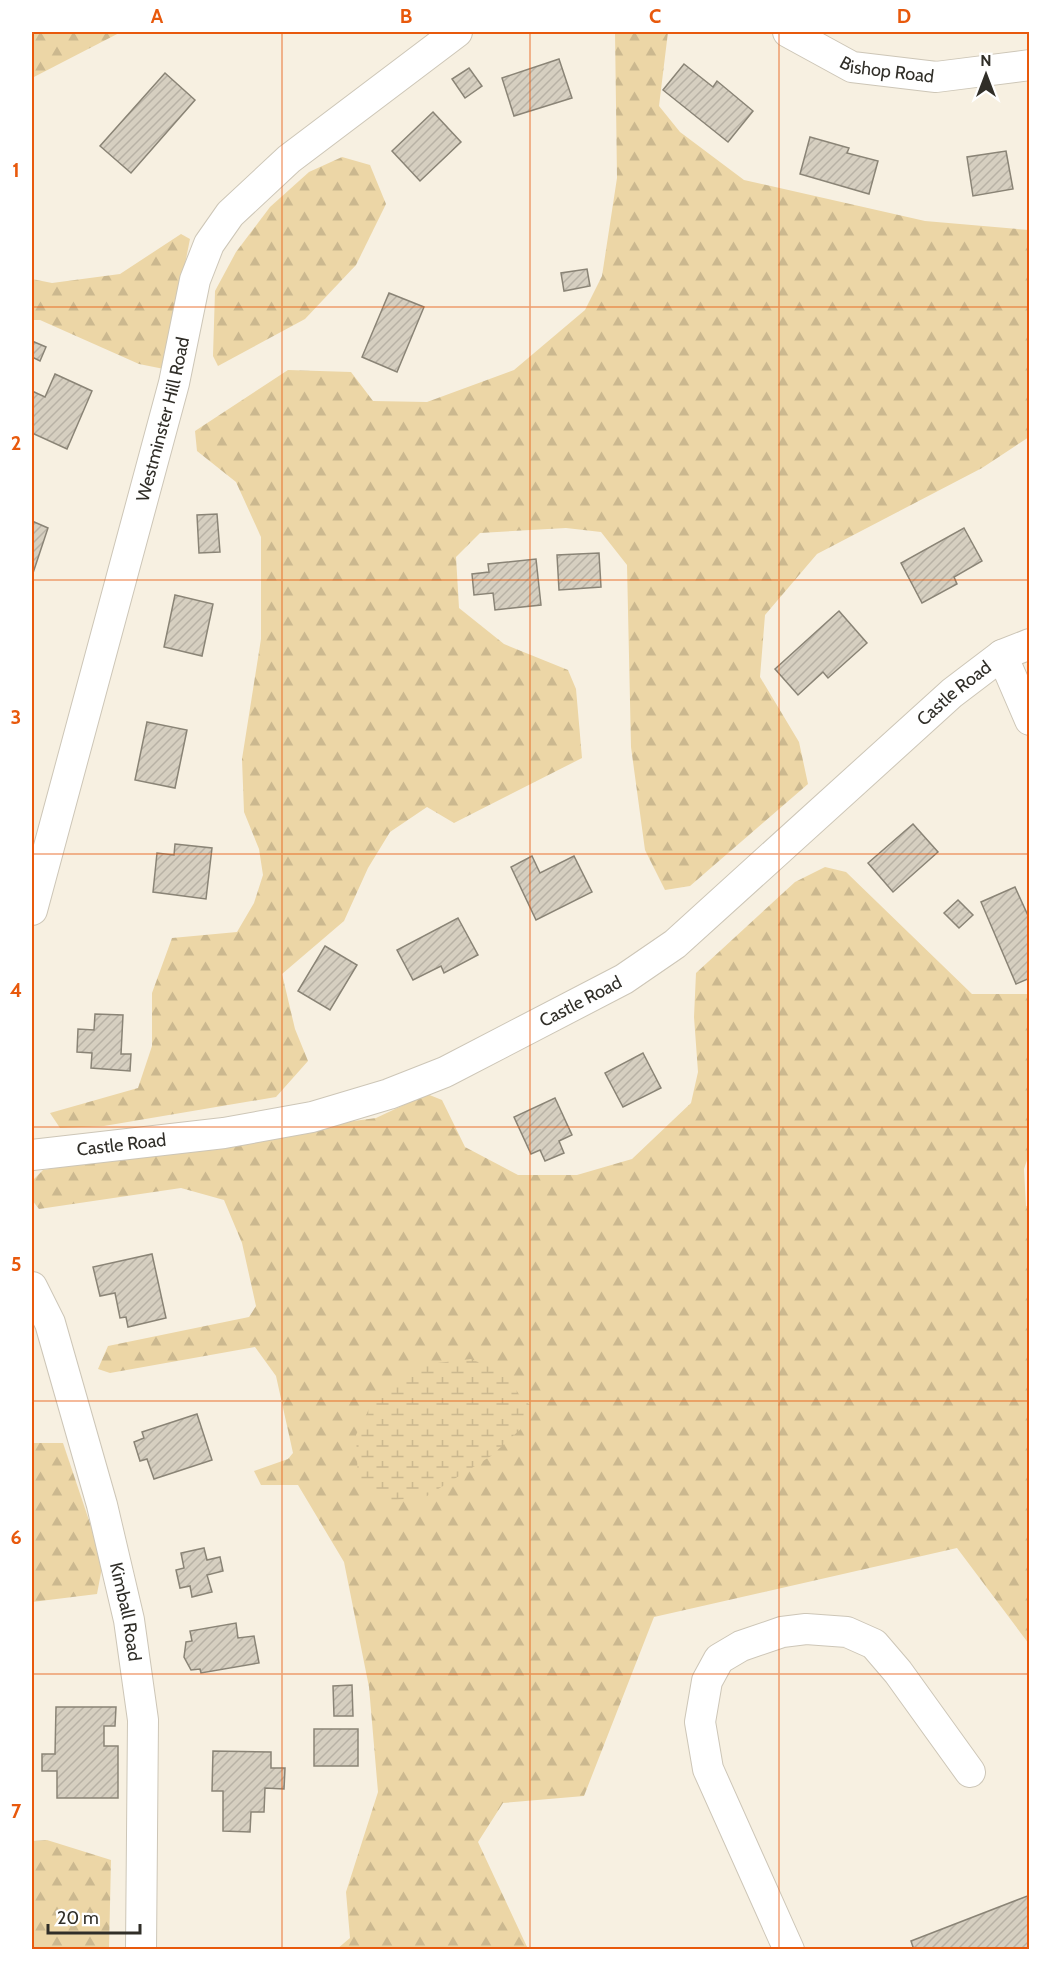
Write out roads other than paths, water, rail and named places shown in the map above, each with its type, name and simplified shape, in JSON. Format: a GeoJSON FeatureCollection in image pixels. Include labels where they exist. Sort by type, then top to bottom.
{"type":"FeatureCollection","features":[{"type":"Feature","properties":{"kind":"street","name":"Westminster Hill Road"},"geometry":{"type":"LineString","coordinates":[[32,910],[174,383],[195,280],[209,244],[230,214],[289,159],[457,32]]}},
{"type":"Feature","properties":{"kind":"street","name":"Bishop Road"},"geometry":{"type":"LineString","coordinates":[[788,32],[852,67],[936,77],[1029,65]]}},
{"type":"Feature","properties":{"kind":"street"},"geometry":{"type":"LineString","coordinates":[[1016,650],[1029,720]]}},
{"type":"Feature","properties":{"kind":"street","name":"Castle Road"},"geometry":{"type":"LineString","coordinates":[[32,1155],[224,1133],[312,1117],[388,1094],[445,1072],[624,978],[675,944],[952,693],[1016,650]]}},
{"type":"Feature","properties":{"kind":"street","name":"Kimball Road"},"geometry":{"type":"LineString","coordinates":[[32,1287],[50,1323],[102,1505],[129,1620],[143,1720],[141,1950]]}},
{"type":"Feature","properties":{"kind":"street"},"geometry":{"type":"LineString","coordinates":[[789,1950],[708,1769],[700,1722],[707,1681],[720,1659],[741,1646],[782,1632],[806,1629],[847,1632],[874,1644],[898,1672],[970,1772]]}}]}
